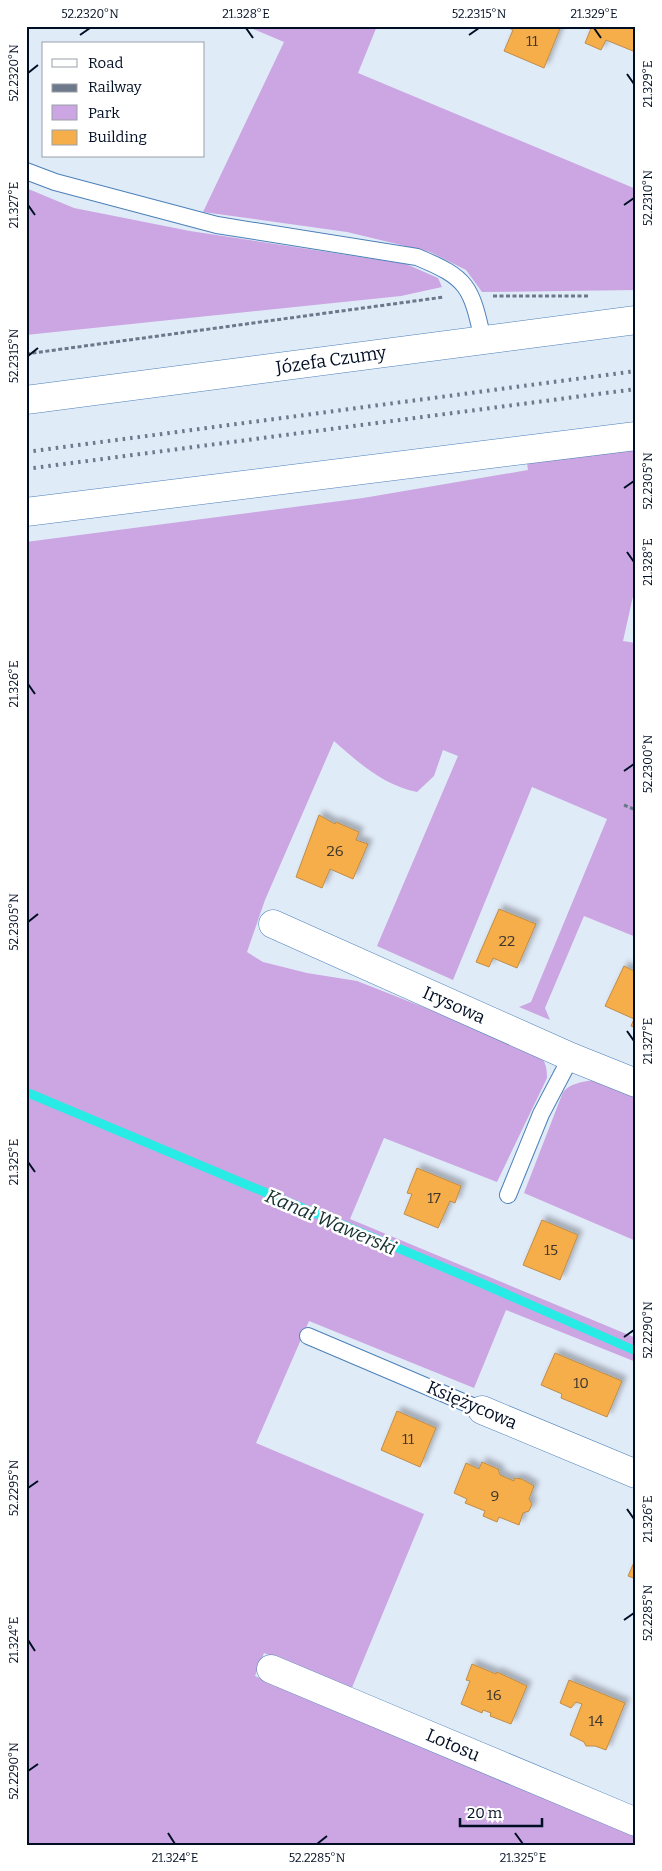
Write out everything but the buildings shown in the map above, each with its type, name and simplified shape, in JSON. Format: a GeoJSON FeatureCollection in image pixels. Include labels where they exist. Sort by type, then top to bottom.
{"type":"FeatureCollection","features":[{"type":"Feature","properties":{"kind":"street","name":"Józefa Czumy"},"geometry":{"type":"LineString","coordinates":[[26,400],[636,320]]}},
{"type":"Feature","properties":{"kind":"street"},"geometry":{"type":"LineString","coordinates":[[26,512],[636,436]]}},
{"type":"Feature","properties":{"kind":"street","name":"Irysowa"},"geometry":{"type":"LineString","coordinates":[[274,924],[571,1057],[636,1083]]}},
{"type":"Feature","properties":{"kind":"street","name":"Księżycowa"},"geometry":{"type":"LineString","coordinates":[[482,1410],[636,1474]]}},
{"type":"Feature","properties":{"kind":"street","name":"Lotosu"},"geometry":{"type":"LineString","coordinates":[[271,1669],[636,1822]]}},
{"type":"Feature","properties":{"kind":"lane"},"geometry":{"type":"LineString","coordinates":[[26,171],[55,182],[218,225],[391,251],[416,257],[444,268],[464,284],[474,299],[483,340]]}},
{"type":"Feature","properties":{"kind":"lane"},"geometry":{"type":"LineString","coordinates":[[508,1195],[541,1114],[571,1057]]}},
{"type":"Feature","properties":{"kind":"lane","name":"Księżycowa"},"geometry":{"type":"LineString","coordinates":[[308,1336],[482,1410]]}},
{"type":"Feature","properties":{"kind":"path"},"geometry":{"type":"LineString","coordinates":[[26,354],[444,297],[474,299],[494,296],[598,296]]}},
{"type":"Feature","properties":{"kind":"path"},"geometry":{"type":"LineString","coordinates":[[624,805],[636,810]]}},
{"type":"Feature","properties":{"kind":"green space"},"geometry":{"type":"Polygon","coordinates":[[[246,26],[377,26],[358,73],[636,189],[636,290],[482,292],[466,270],[430,252],[347,232],[203,212],[284,42],[246,26]]]}},
{"type":"Feature","properties":{"kind":"green space"},"geometry":{"type":"Polygon","coordinates":[[[26,188],[74,208],[190,231],[406,264],[438,278],[442,287],[401,296],[26,335],[26,188]]]}},
{"type":"Feature","properties":{"kind":"green space"},"geometry":{"type":"Polygon","coordinates":[[[636,448],[636,583],[623,641],[636,643],[636,937],[584,916],[545,1008],[550,1020],[519,1007],[531,1002],[607,819],[532,787],[453,980],[377,946],[458,756],[443,750],[434,776],[417,792],[382,779],[334,741],[265,900],[247,952],[263,962],[307,973],[357,981],[535,1051],[545,1063],[547,1078],[497,1182],[384,1138],[350,1219],[636,1338],[636,1362],[506,1310],[474,1388],[309,1321],[256,1443],[424,1514],[351,1690],[264,1653],[255,1676],[636,1836],[636,1845],[26,1845],[26,542],[363,498],[528,470],[526,456],[636,448]]]}},
{"type":"Feature","properties":{"kind":"green space"},"geometry":{"type":"Polygon","coordinates":[[[593,1080],[636,1097],[636,1241],[524,1193],[563,1092],[573,1085],[593,1080]]]}},
{"type":"Feature","properties":{"kind":"waterway","name":"Kanał Wawerski"},"geometry":{"type":"LineString","coordinates":[[26,1092],[481,1283],[636,1351]]}},
{"type":"Feature","properties":{"kind":"railway"},"geometry":{"type":"LineString","coordinates":[[26,452],[636,371]]}},
{"type":"Feature","properties":{"kind":"railway"},"geometry":{"type":"LineString","coordinates":[[26,469],[636,389]]}}]}
